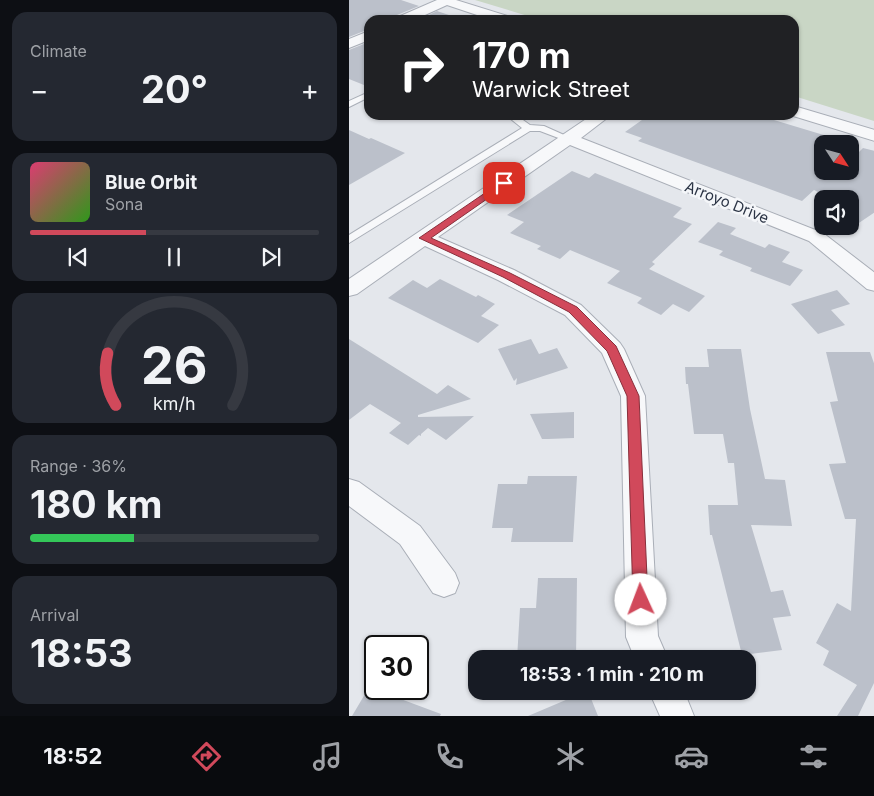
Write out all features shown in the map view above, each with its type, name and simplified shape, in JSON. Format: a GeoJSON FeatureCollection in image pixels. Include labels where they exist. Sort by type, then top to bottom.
{"type":"FeatureCollection","features":[{"type":"Feature","properties":{"kind":"street"},"geometry":{"type":"LineString","coordinates":[[414,15],[445,0],[491,15]]}},
{"type":"Feature","properties":{"kind":"street"},"geometry":{"type":"LineString","coordinates":[[349,44],[364,37]]}},
{"type":"Feature","properties":{"kind":"street"},"geometry":{"type":"LineString","coordinates":[[799,113],[874,136]]}},
{"type":"Feature","properties":{"kind":"street"},"geometry":{"type":"LineString","coordinates":[[349,289],[596,120]]}},
{"type":"Feature","properties":{"kind":"street","name":"Arroyo Drive"},"geometry":{"type":"LineString","coordinates":[[569,139],[816,237],[874,284]]}},
{"type":"Feature","properties":{"kind":"street"},"geometry":{"type":"LineString","coordinates":[[424,238],[506,275],[573,310],[612,349],[633,396],[642,637],[647,650]]}},
{"type":"Feature","properties":{"kind":"street"},"geometry":{"type":"LineString","coordinates":[[349,490],[410,535],[444,583]]}},
{"type":"Feature","properties":{"kind":"street"},"geometry":{"type":"LineString","coordinates":[[670,700],[677,716]]}},
{"type":"Feature","properties":{"kind":"lane"},"geometry":{"type":"LineString","coordinates":[[349,104],[364,96]]}},
{"type":"Feature","properties":{"kind":"lane"},"geometry":{"type":"LineString","coordinates":[[517,120],[528,128]]}},
{"type":"Feature","properties":{"kind":"lane"},"geometry":{"type":"LineString","coordinates":[[349,240],[528,128],[541,128],[569,139]]}},
{"type":"Feature","properties":{"kind":"green space"},"geometry":{"type":"Polygon","coordinates":[[[475,0],[874,0],[874,121],[799,98],[799,15],[524,15],[475,0]]]}},
{"type":"Feature","properties":{"kind":"building"},"geometry":{"type":"Polygon","coordinates":[[[349,0],[401,0],[419,6],[397,15],[364,15],[364,31],[349,37],[349,0]]]}},
{"type":"Feature","properties":{"kind":"building"},"geometry":{"type":"Polygon","coordinates":[[[437,11],[449,15],[429,15],[437,11]]]}},
{"type":"Feature","properties":{"kind":"building"},"geometry":{"type":"Polygon","coordinates":[[[364,44],[364,85],[349,79],[349,50],[364,44]]]}},
{"type":"Feature","properties":{"kind":"building"},"geometry":{"type":"Polygon","coordinates":[[[642,120],[774,120],[824,135],[814,135],[814,180],[859,180],[859,152],[863,148],[875,151],[875,212],[859,223],[859,190],[814,190],[802,201],[638,141],[642,138],[625,132],[642,120]]]}},
{"type":"Feature","properties":{"kind":"building"},"geometry":{"type":"Polygon","coordinates":[[[349,130],[369,139],[371,138],[405,153],[349,185],[349,130]]]}},
{"type":"Feature","properties":{"kind":"building"},"geometry":{"type":"Polygon","coordinates":[[[572,171],[589,178],[595,173],[682,208],[673,217],[692,224],[652,262],[655,264],[649,269],[705,296],[689,312],[673,304],[661,315],[637,303],[642,298],[607,283],[620,271],[570,250],[560,259],[537,249],[541,246],[510,233],[524,222],[507,215],[572,171]]]}},
{"type":"Feature","properties":{"kind":"building"},"geometry":{"type":"Polygon","coordinates":[[[718,222],[736,228],[730,234],[765,248],[769,244],[790,252],[782,262],[803,270],[790,286],[750,271],[752,268],[719,255],[723,251],[698,242],[718,222]]]}},
{"type":"Feature","properties":{"kind":"building"},"geometry":{"type":"Polygon","coordinates":[[[440,279],[495,304],[481,316],[499,325],[478,343],[388,298],[413,280],[427,288],[440,279]]]}},
{"type":"Feature","properties":{"kind":"building"},"geometry":{"type":"Polygon","coordinates":[[[837,290],[850,304],[831,310],[845,325],[818,334],[791,304],[837,290]]]}},
{"type":"Feature","properties":{"kind":"building"},"geometry":{"type":"Polygon","coordinates":[[[349,339],[437,394],[448,385],[471,399],[418,415],[418,417],[474,416],[446,440],[428,428],[421,436],[419,435],[408,445],[389,433],[401,423],[370,404],[349,420],[349,339]]]}},
{"type":"Feature","properties":{"kind":"building"},"geometry":{"type":"Polygon","coordinates":[[[531,339],[539,354],[557,348],[568,368],[516,385],[517,378],[514,381],[498,349],[531,339]]]}},
{"type":"Feature","properties":{"kind":"building"},"geometry":{"type":"Polygon","coordinates":[[[707,349],[741,349],[750,409],[765,479],[785,480],[792,526],[751,525],[771,592],[783,590],[791,616],[773,618],[782,650],[756,653],[756,650],[741,650],[712,535],[710,535],[708,505],[738,505],[734,463],[728,463],[723,434],[694,434],[685,367],[709,367],[707,349]]]}},
{"type":"Feature","properties":{"kind":"building"},"geometry":{"type":"Polygon","coordinates":[[[826,352],[870,352],[875,366],[875,681],[858,716],[837,716],[857,685],[823,665],[829,651],[816,643],[837,603],[851,611],[856,519],[845,519],[829,464],[846,463],[830,402],[838,401],[826,352]]]}},
{"type":"Feature","properties":{"kind":"building"},"geometry":{"type":"Polygon","coordinates":[[[574,412],[574,438],[542,439],[530,414],[574,412]]]}},
{"type":"Feature","properties":{"kind":"building"},"geometry":{"type":"Polygon","coordinates":[[[528,476],[577,476],[573,542],[511,542],[513,528],[492,528],[498,484],[527,484],[528,476]]]}},
{"type":"Feature","properties":{"kind":"building"},"geometry":{"type":"Polygon","coordinates":[[[538,578],[577,578],[576,650],[518,650],[520,608],[536,608],[538,578]]]}},
{"type":"Feature","properties":{"kind":"building"},"geometry":{"type":"Polygon","coordinates":[[[364,696],[364,700],[403,700],[441,714],[440,716],[352,716],[364,696]]]}},
{"type":"Feature","properties":{"kind":"building"},"geometry":{"type":"Polygon","coordinates":[[[566,700],[592,700],[598,716],[528,716],[566,700]]]}},
{"type":"Feature","properties":{"kind":"route"},"geometry":{"type":"LineString","coordinates":[[504,183],[424,238],[506,275],[573,310],[612,349],[633,396],[641,600]]}}]}
